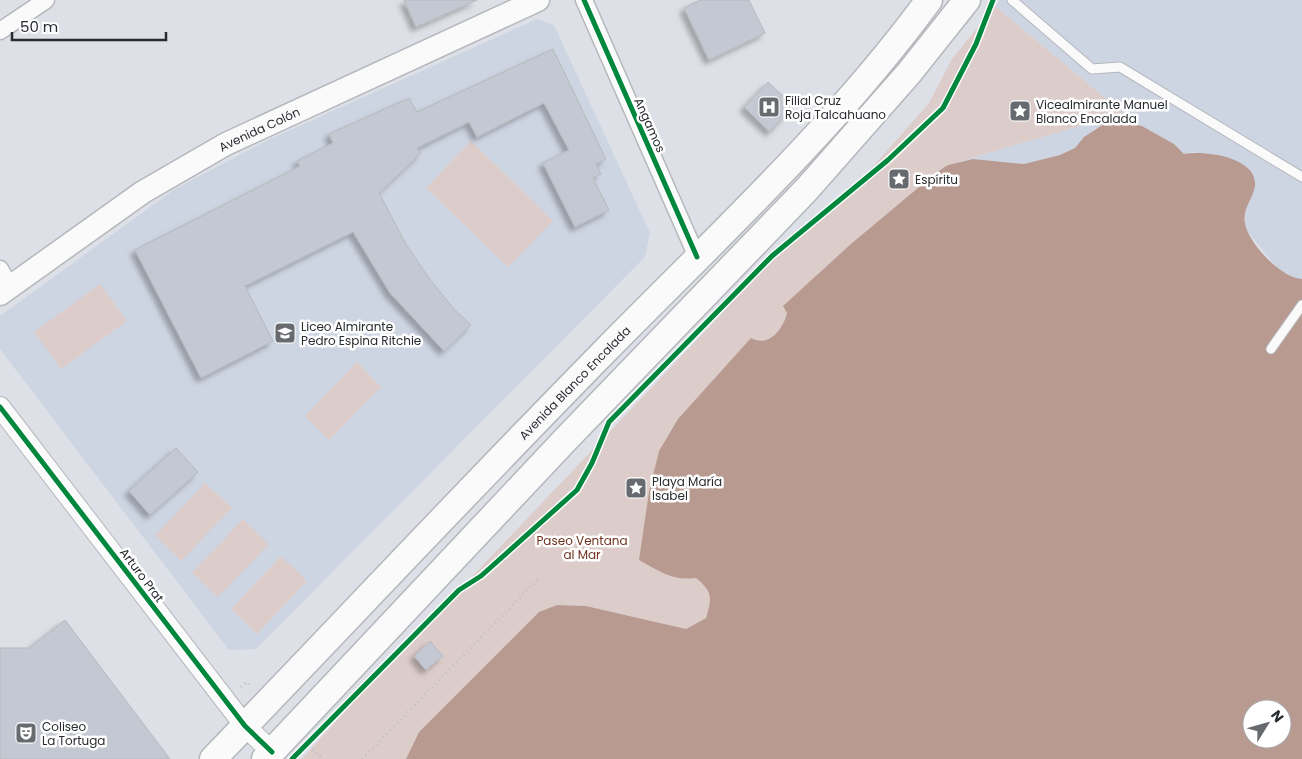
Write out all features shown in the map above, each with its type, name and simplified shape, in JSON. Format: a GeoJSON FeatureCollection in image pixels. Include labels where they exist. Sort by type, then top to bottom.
{"type":"FeatureCollection","features":[{"type":"Feature","properties":{"kind":"main road","name":"Avenida Colón"},"geometry":{"type":"LineString","coordinates":[[3,283],[143,192],[226,144],[538,0]]}},
{"type":"Feature","properties":{"kind":"main road","name":"Avenida Blanco Encalada"},"geometry":{"type":"LineString","coordinates":[[213,759],[848,98],[908,28],[929,0]]}},
{"type":"Feature","properties":{"kind":"main road"},"geometry":{"type":"LineString","coordinates":[[268,756],[560,445],[801,196],[909,74],[959,3]]}},
{"type":"Feature","properties":{"kind":"street"},"geometry":{"type":"LineString","coordinates":[[0,31],[46,0]]}},
{"type":"Feature","properties":{"kind":"street","name":"Angamos"},"geometry":{"type":"LineString","coordinates":[[584,0],[697,257]]}},
{"type":"Feature","properties":{"kind":"street","name":"Arturo Prat"},"geometry":{"type":"LineString","coordinates":[[0,407],[268,756]]}},
{"type":"Feature","properties":{"kind":"lane"},"geometry":{"type":"LineString","coordinates":[[1012,0],[1092,70],[1120,67],[1302,177]]}},
{"type":"Feature","properties":{"kind":"lane"},"geometry":{"type":"LineString","coordinates":[[1271,350],[1302,306]]}},
{"type":"Feature","properties":{"kind":"path"},"geometry":{"type":"LineString","coordinates":[[362,759],[538,579]]}},
{"type":"Feature","properties":{"kind":"path"},"geometry":{"type":"LineString","coordinates":[[302,749],[313,737]]}},
{"type":"Feature","properties":{"kind":"shaded area"},"geometry":{"type":"Polygon","coordinates":[[[1000,0],[1302,0],[1302,279],[1292,279],[1279,270],[1248,232],[1244,222],[1246,207],[1255,187],[1206,155],[1193,152],[1183,154],[1174,144],[1142,126],[1096,128],[1075,148],[1060,155],[1024,164],[973,159],[948,165],[1123,113],[995,6],[1000,0]]]}},
{"type":"Feature","properties":{"kind":"shaded area","name":"Liceo Almirante Pedro Espina Ritchie"},"geometry":{"type":"Polygon","coordinates":[[[537,19],[554,25],[650,233],[645,257],[256,649],[229,650],[0,349],[0,316],[175,189],[268,140],[537,19]]]}},
{"type":"Feature","properties":{"kind":"shaded area"},"geometry":{"type":"Polygon","coordinates":[[[1110,120],[1142,126],[1174,144],[1184,154],[1204,153],[1239,162],[1248,168],[1254,176],[1254,191],[1244,218],[1247,231],[1259,250],[1276,267],[1285,273],[1302,279],[1302,759],[406,759],[419,732],[539,612],[557,605],[586,606],[686,629],[706,618],[710,596],[706,587],[696,578],[673,577],[639,560],[649,492],[659,451],[678,419],[751,338],[764,341],[779,331],[787,313],[783,306],[852,243],[937,172],[948,165],[973,159],[1024,164],[1060,155],[1075,148],[1084,137],[1110,120]]]}},
{"type":"Feature","properties":{"kind":"green space","name":"Paseo Ventana al Mar"},"geometry":{"type":"Polygon","coordinates":[[[995,6],[1123,113],[948,165],[937,172],[852,243],[784,306],[787,313],[777,333],[768,339],[757,342],[680,417],[707,587],[712,600],[706,618],[686,629],[586,606],[557,605],[539,612],[419,732],[406,759],[302,759],[419,629],[463,586],[800,229],[869,171],[929,103],[952,59],[995,6]]]}},
{"type":"Feature","properties":{"kind":"green space"},"geometry":{"type":"Polygon","coordinates":[[[471,141],[553,221],[508,267],[426,188],[471,141]]]}},
{"type":"Feature","properties":{"kind":"green space"},"geometry":{"type":"Polygon","coordinates":[[[100,284],[127,321],[61,369],[34,332],[100,284]]]}},
{"type":"Feature","properties":{"kind":"green space"},"geometry":{"type":"Polygon","coordinates":[[[357,362],[381,387],[329,440],[305,416],[357,362]]]}},
{"type":"Feature","properties":{"kind":"green space"},"geometry":{"type":"Polygon","coordinates":[[[205,483],[232,508],[181,561],[155,536],[205,483]]]}},
{"type":"Feature","properties":{"kind":"green space"},"geometry":{"type":"Polygon","coordinates":[[[243,519],[269,544],[218,597],[192,573],[243,519]]]}},
{"type":"Feature","properties":{"kind":"green space"},"geometry":{"type":"Polygon","coordinates":[[[281,556],[307,581],[257,634],[231,609],[281,556]]]}},
{"type":"Feature","properties":{"kind":"building"},"geometry":{"type":"Polygon","coordinates":[[[404,0],[477,0],[416,27],[404,0]]]}},
{"type":"Feature","properties":{"kind":"building"},"geometry":{"type":"Polygon","coordinates":[[[700,0],[749,0],[765,33],[709,60],[684,8],[700,0]]]}},
{"type":"Feature","properties":{"kind":"building"},"geometry":{"type":"Polygon","coordinates":[[[553,49],[606,159],[596,164],[601,174],[593,178],[609,210],[575,227],[543,163],[569,150],[544,103],[477,137],[469,122],[417,148],[421,153],[379,193],[406,244],[429,278],[453,308],[471,325],[444,351],[390,293],[353,232],[245,286],[273,341],[201,378],[135,250],[300,166],[297,161],[333,143],[329,134],[409,98],[417,112],[553,49]]]}},
{"type":"Feature","properties":{"kind":"building","name":"Filial Cruz Roja Talcahuano"},"geometry":{"type":"Polygon","coordinates":[[[768,82],[794,106],[770,132],[744,107],[768,82]]]}},
{"type":"Feature","properties":{"kind":"building"},"geometry":{"type":"Polygon","coordinates":[[[176,448],[198,472],[150,515],[129,491],[176,448]]]}},
{"type":"Feature","properties":{"kind":"building"},"geometry":{"type":"Polygon","coordinates":[[[65,620],[170,759],[0,759],[0,648],[29,648],[65,620]]]}},
{"type":"Feature","properties":{"kind":"building"},"geometry":{"type":"Polygon","coordinates":[[[430,641],[443,656],[426,670],[414,656],[430,641]]]}},
{"type":"Feature","properties":{"kind":"cycle path"},"geometry":{"type":"LineString","coordinates":[[584,0],[697,257]]}},
{"type":"Feature","properties":{"kind":"cycle path"},"geometry":{"type":"LineString","coordinates":[[292,759],[459,590],[481,576],[577,490],[592,463],[609,422],[772,256],[888,160],[943,108],[976,44],[993,0]]}},
{"type":"Feature","properties":{"kind":"cycle path"},"geometry":{"type":"LineString","coordinates":[[0,407],[245,726],[272,752]]}},
{"type":"Feature","properties":{"kind":"place","name":"Filial Cruz Roja Talcahuano"},"geometry":{"type":"Point","coordinates":[769,107]}},
{"type":"Feature","properties":{"kind":"place","name":"Vicealmirante Manuel Blanco Encalada"},"geometry":{"type":"Point","coordinates":[1020,111]}},
{"type":"Feature","properties":{"kind":"place","name":"Espíritu"},"geometry":{"type":"Point","coordinates":[899,179]}},
{"type":"Feature","properties":{"kind":"place","name":"Liceo Almirante Pedro Espina Ritchie"},"geometry":{"type":"Point","coordinates":[285,333]}},
{"type":"Feature","properties":{"kind":"place","name":"Playa María Isabel"},"geometry":{"type":"Point","coordinates":[636,488]}},
{"type":"Feature","properties":{"kind":"place","name":"Coliseo La Tortuga"},"geometry":{"type":"Point","coordinates":[26,733]}}]}
